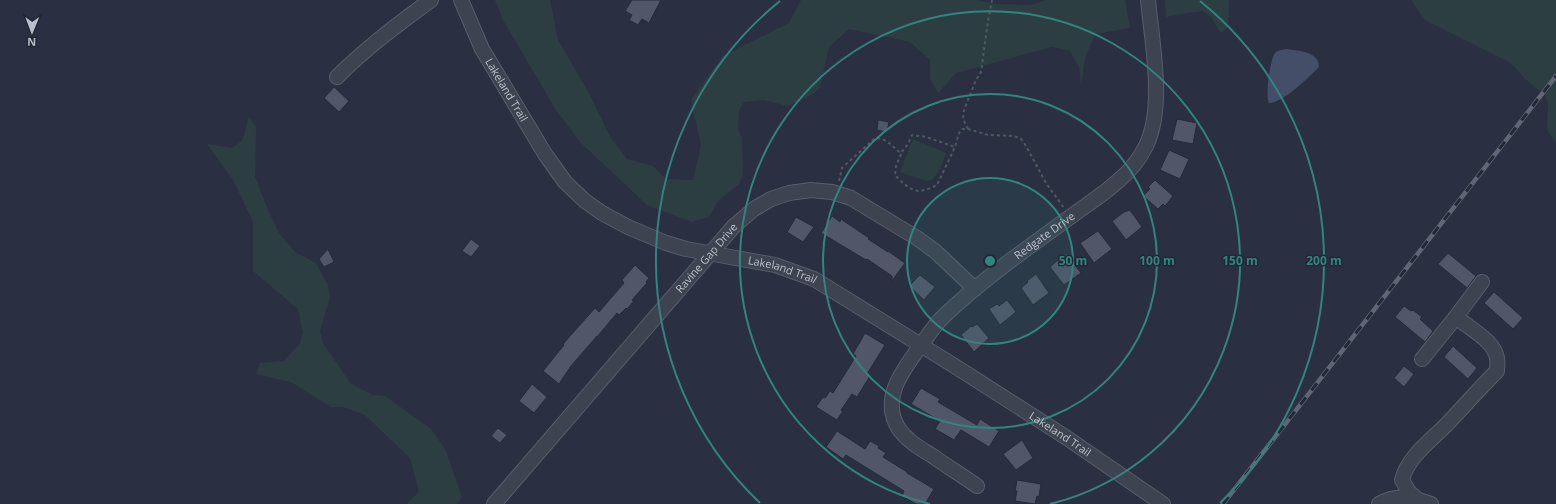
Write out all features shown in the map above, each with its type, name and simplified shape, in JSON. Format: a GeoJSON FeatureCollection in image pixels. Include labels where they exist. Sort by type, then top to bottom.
{"type":"FeatureCollection","features":[{"type":"Feature","properties":{"kind":"street"},"geometry":{"type":"LineString","coordinates":[[337,77],[356,58],[388,31],[431,0]]}},
{"type":"Feature","properties":{"kind":"street","name":"Lakeland Trail"},"geometry":{"type":"LineString","coordinates":[[461,0],[482,49],[545,154],[574,192],[602,213],[647,236],[686,249],[776,265],[814,279],[1067,438],[1163,504]]}},
{"type":"Feature","properties":{"kind":"street","name":"Redgate Drive"},"geometry":{"type":"LineString","coordinates":[[977,486],[913,443],[898,428],[892,406],[892,394],[904,368],[944,316],[975,289],[1117,183],[1140,156],[1152,129],[1155,111],[1156,87],[1148,0]]}},
{"type":"Feature","properties":{"kind":"street","name":"Ravine Gap Drive"},"geometry":{"type":"LineString","coordinates":[[494,504],[734,226],[754,209],[771,199],[789,193],[811,190],[836,193],[851,198],[870,208],[917,238],[936,252],[975,289]]}},
{"type":"Feature","properties":{"kind":"street"},"geometry":{"type":"LineString","coordinates":[[1422,358],[1482,282]]}},
{"type":"Feature","properties":{"kind":"street"},"geometry":{"type":"LineString","coordinates":[[1416,498],[1409,492],[1402,480],[1404,471],[1415,456],[1496,371],[1497,359],[1495,353],[1485,340],[1460,320],[1455,318]]}},
{"type":"Feature","properties":{"kind":"street"},"geometry":{"type":"LineString","coordinates":[[1379,504],[1393,498],[1404,497],[1416,498],[1431,504]]}},
{"type":"Feature","properties":{"kind":"path"},"geometry":{"type":"LineString","coordinates":[[968,129],[963,119],[964,110],[976,80],[981,72],[992,0]]}},
{"type":"Feature","properties":{"kind":"path"},"geometry":{"type":"LineString","coordinates":[[955,147],[926,137],[912,135],[908,144],[901,153],[896,166],[895,175],[900,182],[918,191],[937,185],[955,147],[959,133],[962,130],[968,129],[988,136],[1014,136],[1021,139],[1026,146],[1046,183],[1070,217]]}},
{"type":"Feature","properties":{"kind":"path"},"geometry":{"type":"LineString","coordinates":[[836,193],[842,168],[875,138],[886,140],[901,153]]}},
{"type":"Feature","properties":{"kind":"shaded area"},"geometry":{"type":"Polygon","coordinates":[[[495,0],[550,0],[558,40],[590,95],[610,137],[627,159],[653,166],[666,179],[693,180],[701,145],[691,100],[723,56],[789,23],[801,0],[978,0],[995,4],[1032,5],[1046,0],[1125,0],[1130,28],[1095,34],[1085,58],[1081,86],[1079,67],[1070,51],[1052,47],[956,73],[938,93],[930,79],[930,60],[910,42],[849,29],[829,47],[820,87],[813,94],[788,106],[763,100],[744,102],[739,110],[738,129],[742,138],[743,175],[739,184],[718,201],[709,217],[692,222],[647,205],[581,143],[556,110],[503,20],[495,0]]]}},
{"type":"Feature","properties":{"kind":"shaded area"},"geometry":{"type":"Polygon","coordinates":[[[1165,0],[1229,0],[1228,27],[1221,33],[1211,17],[1203,11],[1166,17],[1165,0]]]}},
{"type":"Feature","properties":{"kind":"shaded area"},"geometry":{"type":"Polygon","coordinates":[[[1411,0],[1556,0],[1556,143],[1547,130],[1548,103],[1545,95],[1525,79],[1511,63],[1425,20],[1411,0]]]}},
{"type":"Feature","properties":{"kind":"shaded area"},"geometry":{"type":"Polygon","coordinates":[[[249,117],[256,127],[255,177],[268,210],[279,233],[295,252],[316,263],[328,285],[330,297],[320,331],[323,343],[351,384],[373,395],[385,396],[431,429],[445,449],[462,497],[457,504],[407,504],[419,492],[410,458],[365,415],[343,407],[331,407],[291,382],[256,374],[260,363],[284,361],[300,343],[303,332],[298,309],[253,271],[253,222],[233,180],[207,144],[232,148],[242,141],[249,117]]]}},
{"type":"Feature","properties":{"kind":"shaded area"},"geometry":{"type":"Polygon","coordinates":[[[913,139],[946,153],[940,169],[932,180],[926,181],[900,172],[913,139]]]}},
{"type":"Feature","properties":{"kind":"water"},"geometry":{"type":"Polygon","coordinates":[[[1286,49],[1302,51],[1312,55],[1316,58],[1319,67],[1288,94],[1275,102],[1269,103],[1268,86],[1273,57],[1277,51],[1286,49]]]}},
{"type":"Feature","properties":{"kind":"building"},"geometry":{"type":"Polygon","coordinates":[[[632,0],[661,0],[649,23],[642,19],[638,25],[629,20],[632,15],[625,11],[632,0]]]}},
{"type":"Feature","properties":{"kind":"building"},"geometry":{"type":"Polygon","coordinates":[[[334,87],[349,101],[339,112],[324,98],[334,87]]]}},
{"type":"Feature","properties":{"kind":"building"},"geometry":{"type":"Polygon","coordinates":[[[1177,119],[1197,123],[1193,144],[1172,140],[1177,119]]]}},
{"type":"Feature","properties":{"kind":"building"},"geometry":{"type":"Polygon","coordinates":[[[878,120],[889,122],[887,132],[877,130],[878,120]]]}},
{"type":"Feature","properties":{"kind":"building"},"geometry":{"type":"Polygon","coordinates":[[[1169,150],[1189,159],[1180,179],[1160,170],[1169,150]]]}},
{"type":"Feature","properties":{"kind":"building"},"geometry":{"type":"Polygon","coordinates":[[[1155,180],[1173,196],[1165,206],[1163,204],[1158,209],[1143,196],[1150,189],[1148,187],[1155,180]]]}},
{"type":"Feature","properties":{"kind":"building"},"geometry":{"type":"Polygon","coordinates":[[[1130,210],[1142,227],[1126,240],[1112,221],[1124,212],[1130,210]]]}},
{"type":"Feature","properties":{"kind":"building"},"geometry":{"type":"Polygon","coordinates":[[[832,216],[840,222],[841,219],[905,263],[892,281],[892,276],[867,259],[866,260],[821,233],[832,216]]]}},
{"type":"Feature","properties":{"kind":"building"},"geometry":{"type":"Polygon","coordinates":[[[796,217],[814,227],[803,242],[787,232],[796,217]]]}},
{"type":"Feature","properties":{"kind":"building"},"geometry":{"type":"Polygon","coordinates":[[[1098,231],[1112,249],[1094,263],[1080,243],[1098,231]]]}},
{"type":"Feature","properties":{"kind":"building"},"geometry":{"type":"Polygon","coordinates":[[[471,239],[480,246],[471,257],[462,251],[471,239]]]}},
{"type":"Feature","properties":{"kind":"building"},"geometry":{"type":"Polygon","coordinates":[[[328,249],[334,262],[324,267],[319,259],[328,249]]]}},
{"type":"Feature","properties":{"kind":"building"},"geometry":{"type":"Polygon","coordinates":[[[1066,253],[1081,273],[1064,285],[1050,267],[1066,253]]]}},
{"type":"Feature","properties":{"kind":"building"},"geometry":{"type":"Polygon","coordinates":[[[1448,253],[1476,276],[1467,288],[1438,264],[1448,253]]]}},
{"type":"Feature","properties":{"kind":"building"},"geometry":{"type":"Polygon","coordinates":[[[635,265],[649,278],[646,282],[647,283],[632,300],[634,301],[627,309],[626,308],[619,315],[617,313],[571,366],[559,384],[543,371],[564,345],[563,344],[595,308],[599,312],[624,283],[622,280],[635,265]]]}},
{"type":"Feature","properties":{"kind":"building"},"geometry":{"type":"Polygon","coordinates":[[[1036,274],[1049,293],[1033,305],[1021,288],[1036,274]]]}},
{"type":"Feature","properties":{"kind":"building"},"geometry":{"type":"Polygon","coordinates":[[[920,275],[935,287],[924,300],[909,286],[920,275]]]}},
{"type":"Feature","properties":{"kind":"building"},"geometry":{"type":"Polygon","coordinates":[[[1494,292],[1523,318],[1513,329],[1484,303],[1494,292]]]}},
{"type":"Feature","properties":{"kind":"building"},"geometry":{"type":"Polygon","coordinates":[[[1007,300],[1016,312],[1000,325],[989,309],[997,304],[999,306],[1007,300]]]}},
{"type":"Feature","properties":{"kind":"building"},"geometry":{"type":"Polygon","coordinates":[[[1404,306],[1411,311],[1413,310],[1422,317],[1420,319],[1433,331],[1425,342],[1395,317],[1404,306]]]}},
{"type":"Feature","properties":{"kind":"building"},"geometry":{"type":"Polygon","coordinates":[[[977,324],[989,338],[974,352],[961,335],[971,326],[972,327],[977,324]]]}},
{"type":"Feature","properties":{"kind":"building"},"geometry":{"type":"Polygon","coordinates":[[[865,333],[885,345],[867,374],[870,376],[857,397],[852,394],[841,410],[843,411],[837,420],[816,407],[823,397],[825,398],[830,391],[833,393],[856,356],[853,354],[865,333]]]}},
{"type":"Feature","properties":{"kind":"building"},"geometry":{"type":"Polygon","coordinates":[[[1453,346],[1477,368],[1468,379],[1444,357],[1453,346]]]}},
{"type":"Feature","properties":{"kind":"building"},"geometry":{"type":"Polygon","coordinates":[[[1404,366],[1414,374],[1404,387],[1394,378],[1404,366]]]}},
{"type":"Feature","properties":{"kind":"building"},"geometry":{"type":"Polygon","coordinates":[[[532,384],[547,397],[534,413],[519,401],[532,384]]]}},
{"type":"Feature","properties":{"kind":"building"},"geometry":{"type":"Polygon","coordinates":[[[921,388],[940,399],[938,402],[977,425],[980,419],[999,431],[989,447],[961,430],[954,440],[935,429],[940,421],[911,404],[921,388]]]}},
{"type":"Feature","properties":{"kind":"building"},"geometry":{"type":"Polygon","coordinates":[[[498,428],[507,435],[500,443],[491,436],[498,428]]]}},
{"type":"Feature","properties":{"kind":"building"},"geometry":{"type":"Polygon","coordinates":[[[837,431],[865,449],[870,441],[879,446],[878,448],[886,453],[883,457],[934,489],[925,504],[916,504],[902,496],[904,491],[846,455],[843,459],[826,447],[837,431]]]}},
{"type":"Feature","properties":{"kind":"building"},"geometry":{"type":"Polygon","coordinates":[[[1022,440],[1033,458],[1016,470],[1003,454],[1022,440]]]}},
{"type":"Feature","properties":{"kind":"building"},"geometry":{"type":"Polygon","coordinates":[[[1017,480],[1041,484],[1039,497],[1037,496],[1035,504],[1015,501],[1017,480]]]}},
{"type":"Feature","properties":{"kind":"railway"},"geometry":{"type":"LineString","coordinates":[[1223,504],[1556,76]]}}]}
